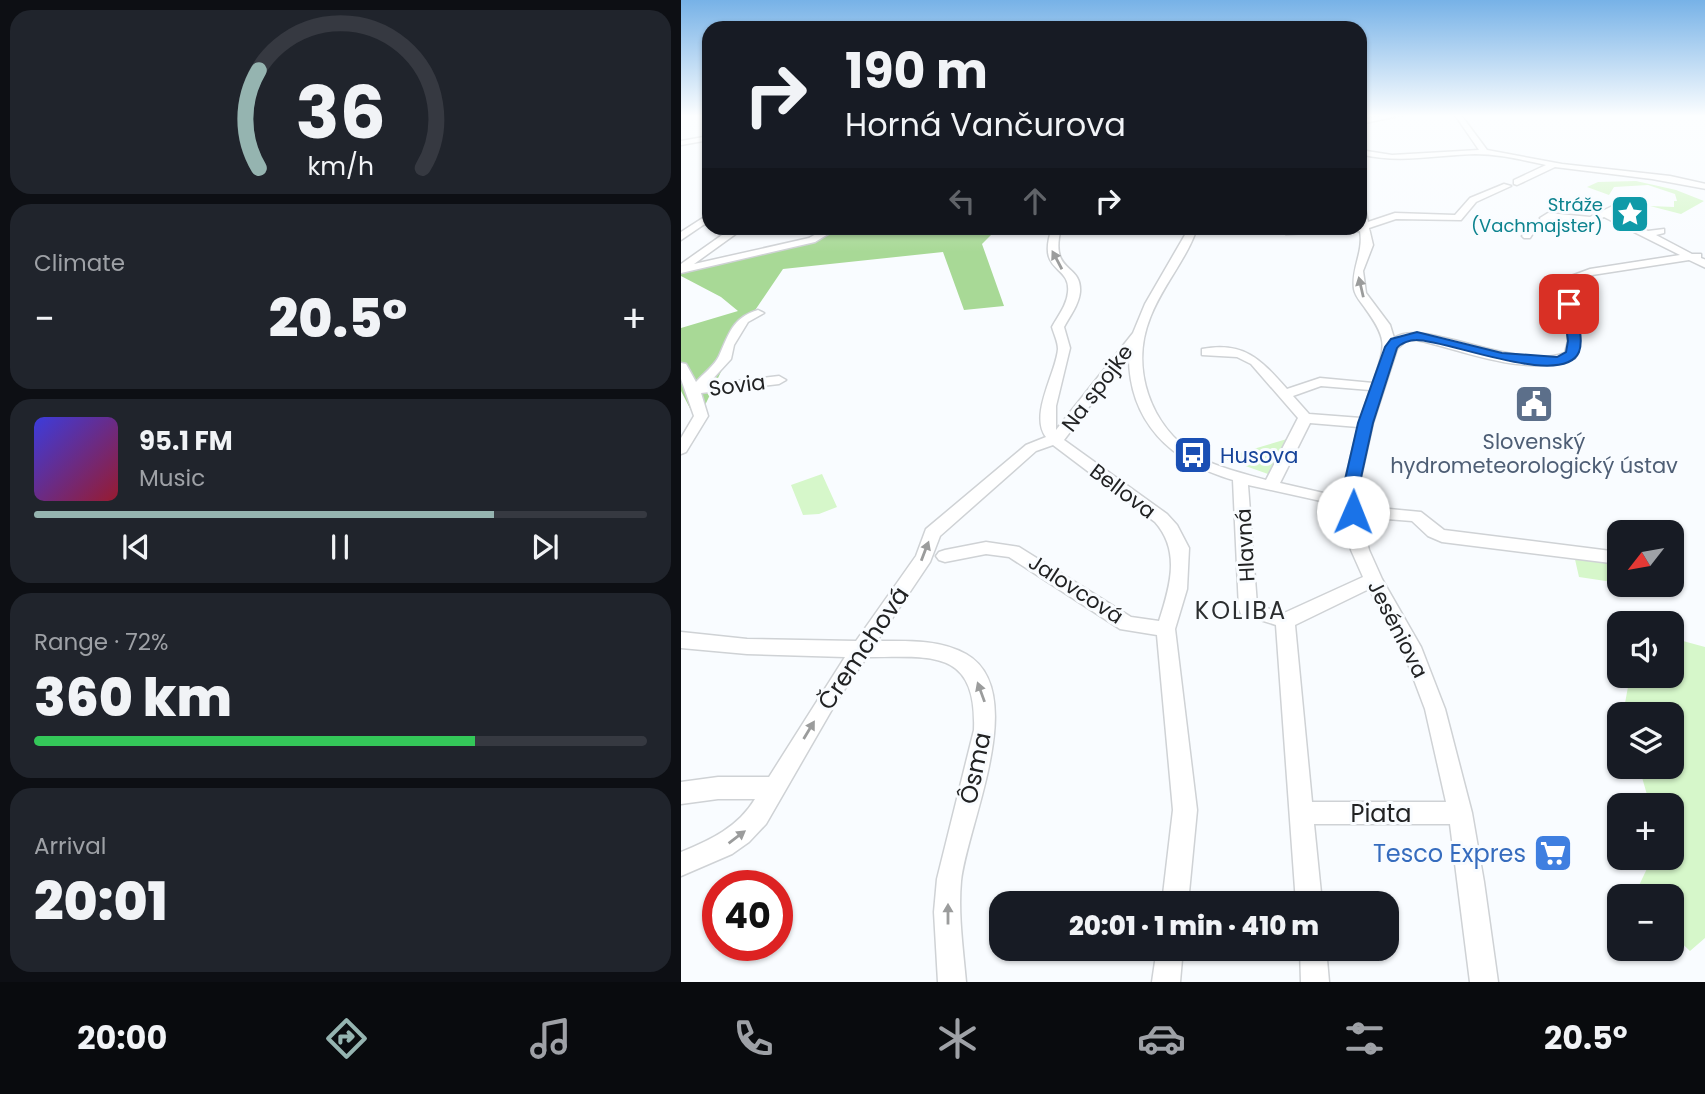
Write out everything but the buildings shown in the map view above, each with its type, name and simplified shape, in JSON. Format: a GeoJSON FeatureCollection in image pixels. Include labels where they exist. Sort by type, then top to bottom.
{"type":"FeatureCollection","features":[{"type":"Feature","properties":{"kind":"street"},"geometry":{"type":"LineString","coordinates":[[1536,161],[1655,176],[1705,187]]}},
{"type":"Feature","properties":{"kind":"street"},"geometry":{"type":"LineString","coordinates":[[1450,229],[1473,200],[1555,164]]}},
{"type":"Feature","properties":{"kind":"street"},"geometry":{"type":"LineString","coordinates":[[1527,236],[1532,228],[1548,225],[1545,218],[1548,216],[1589,220],[1630,201]]}},
{"type":"Feature","properties":{"kind":"street"},"geometry":{"type":"LineString","coordinates":[[1604,214],[1700,260]]}},
{"type":"Feature","properties":{"kind":"street"},"geometry":{"type":"LineString","coordinates":[[1367,219],[1380,221],[1395,216],[1458,218]]}},
{"type":"Feature","properties":{"kind":"street"},"geometry":{"type":"LineString","coordinates":[[681,237],[702,222]]}},
{"type":"Feature","properties":{"kind":"street"},"geometry":{"type":"LineString","coordinates":[[1647,234],[1661,231]]}},
{"type":"Feature","properties":{"kind":"street"},"geometry":{"type":"LineString","coordinates":[[681,269],[728,235]]}},
{"type":"Feature","properties":{"kind":"street"},"geometry":{"type":"LineString","coordinates":[[681,269],[812,240],[821,235]]}},
{"type":"Feature","properties":{"kind":"street"},"geometry":{"type":"LineString","coordinates":[[1053,235],[1050,244],[1054,260],[1074,285],[1071,303],[1059,325],[1059,335],[1064,348],[1050,406],[1049,431],[1053,439]]}},
{"type":"Feature","properties":{"kind":"street"},"geometry":{"type":"LineString","coordinates":[[1190,235],[1181,255],[1155,293],[1138,334],[1135,374],[1156,425],[1190,458],[1350,509],[1415,516],[1424,520],[1432,531],[1442,536],[1607,557]]}},
{"type":"Feature","properties":{"kind":"street"},"geometry":{"type":"LineString","coordinates":[[1366,235],[1368,245],[1358,271],[1360,293],[1384,325],[1391,347],[1404,337],[1417,336],[1502,357],[1562,360],[1572,354],[1574,341],[1567,281],[1590,272],[1700,260]]}},
{"type":"Feature","properties":{"kind":"street"},"geometry":{"type":"LineString","coordinates":[[1700,260],[1702,244]]}},
{"type":"Feature","properties":{"kind":"street"},"geometry":{"type":"LineString","coordinates":[[695,390],[725,359],[728,345],[744,320],[759,313]]}},
{"type":"Feature","properties":{"kind":"street","name":"Na spojke"},"geometry":{"type":"LineString","coordinates":[[1053,439],[1061,436],[1138,334]]}},
{"type":"Feature","properties":{"kind":"street","name":"Jeséniova"},"geometry":{"type":"LineString","coordinates":[[1391,347],[1366,423],[1350,509],[1360,550],[1373,580],[1411,647],[1427,687],[1451,769],[1472,882],[1484,982]]}},
{"type":"Feature","properties":{"kind":"street"},"geometry":{"type":"LineString","coordinates":[[1206,352],[1240,354],[1255,361],[1305,418],[1366,423]]}},
{"type":"Feature","properties":{"kind":"street","name":"Sovia"},"geometry":{"type":"LineString","coordinates":[[681,367],[695,390],[700,421],[681,449]]}},
{"type":"Feature","properties":{"kind":"street","name":"Sovia"},"geometry":{"type":"LineString","coordinates":[[695,390],[779,380]]}},
{"type":"Feature","properties":{"kind":"street"},"geometry":{"type":"LineString","coordinates":[[1284,396],[1320,382],[1377,387]]}},
{"type":"Feature","properties":{"kind":"street"},"geometry":{"type":"LineString","coordinates":[[1271,486],[1305,418]]}},
{"type":"Feature","properties":{"kind":"street","name":"Bellova"},"geometry":{"type":"LineString","coordinates":[[1053,439],[1161,518],[1171,529],[1180,548],[1179,589],[1166,629],[1185,810],[1176,891]]}},
{"type":"Feature","properties":{"kind":"street","name":"Čremchová"},"geometry":{"type":"LineString","coordinates":[[681,864],[734,842],[758,816],[861,649],[924,558],[932,533],[1031,448],[1053,439]]}},
{"type":"Feature","properties":{"kind":"street","name":"Hlavná"},"geometry":{"type":"LineString","coordinates":[[1240,476],[1248,609],[1285,621]]}},
{"type":"Feature","properties":{"kind":"street","name":"Jalovcová"},"geometry":{"type":"LineString","coordinates":[[945,556],[986,548],[1013,551],[1127,624],[1166,629]]}},
{"type":"Feature","properties":{"kind":"street"},"geometry":{"type":"LineString","coordinates":[[1308,891],[1285,621],[1373,580]]}},
{"type":"Feature","properties":{"kind":"street","name":"Ôsma"},"geometry":{"type":"LineString","coordinates":[[681,640],[768,647],[909,650],[947,654],[960,660],[972,673],[983,690],[986,708],[984,730],[949,879],[947,912],[952,982]]}},
{"type":"Feature","properties":{"kind":"street"},"geometry":{"type":"LineString","coordinates":[[681,793],[718,788],[773,788]]}},
{"type":"Feature","properties":{"kind":"street","name":"Piata"},"geometry":{"type":"LineString","coordinates":[[1303,813],[1460,813]]}},
{"type":"Feature","properties":{"kind":"street"},"geometry":{"type":"LineString","coordinates":[[1166,982],[1168,961]]}},
{"type":"Feature","properties":{"kind":"street"},"geometry":{"type":"LineString","coordinates":[[1314,961],[1315,982]]}},
{"type":"Feature","properties":{"kind":"green space"},"geometry":{"type":"Polygon","coordinates":[[[1636,181],[1676,190],[1704,201],[1681,214],[1650,206],[1674,207],[1674,201],[1677,201],[1675,194],[1648,185],[1614,187],[1609,195],[1587,187],[1598,182],[1636,181]]]}},
{"type":"Feature","properties":{"kind":"green space"},"geometry":{"type":"Polygon","coordinates":[[[828,235],[991,235],[982,244],[1004,306],[964,310],[943,252],[783,269],[739,334],[697,422],[681,391],[681,328],[738,311],[721,297],[681,276],[681,273],[801,242],[818,241],[828,235]]]}},
{"type":"Feature","properties":{"kind":"green space"},"geometry":{"type":"Polygon","coordinates":[[[1287,439],[1268,474],[1223,458],[1287,439]]]}},
{"type":"Feature","properties":{"kind":"green space"},"geometry":{"type":"Polygon","coordinates":[[[822,474],[837,507],[819,514],[803,515],[791,485],[822,474]]]}},
{"type":"Feature","properties":{"kind":"green space"},"geometry":{"type":"Polygon","coordinates":[[[1574,555],[1607,559],[1607,581],[1579,577],[1574,555]]]}},
{"type":"Feature","properties":{"kind":"green space"},"geometry":{"type":"Polygon","coordinates":[[[1684,641],[1705,647],[1705,938],[1690,951],[1684,945],[1684,884],[1640,884],[1646,870],[1684,870],[1684,793],[1647,793],[1642,779],[1684,779],[1684,702],[1625,702],[1628,688],[1684,688],[1684,641]]]}},
{"type":"Feature","properties":{"kind":"place","name":"Stráže (Vachmajster)"},"geometry":{"type":"Point","coordinates":[1630,214]}},
{"type":"Feature","properties":{"kind":"place","name":"Slovenský hydrometeorologický ústav"},"geometry":{"type":"Point","coordinates":[1534,404]}},
{"type":"Feature","properties":{"kind":"place","name":"Husova"},"geometry":{"type":"Point","coordinates":[1193,455]}},
{"type":"Feature","properties":{"kind":"place","name":"Tesco Expres"},"geometry":{"type":"Point","coordinates":[1553,853]}},
{"type":"Feature","properties":{"kind":"district","name":"KOLIBA"},"geometry":{"type":"Point","coordinates":[1241,610]}},
{"type":"Feature","properties":{"kind":"route"},"geometry":{"type":"LineString","coordinates":[[1353,512],[1347,506],[1366,423],[1391,347],[1396,341],[1417,336],[1502,357],[1558,361],[1568,358],[1573,352],[1569,304]]}}]}
